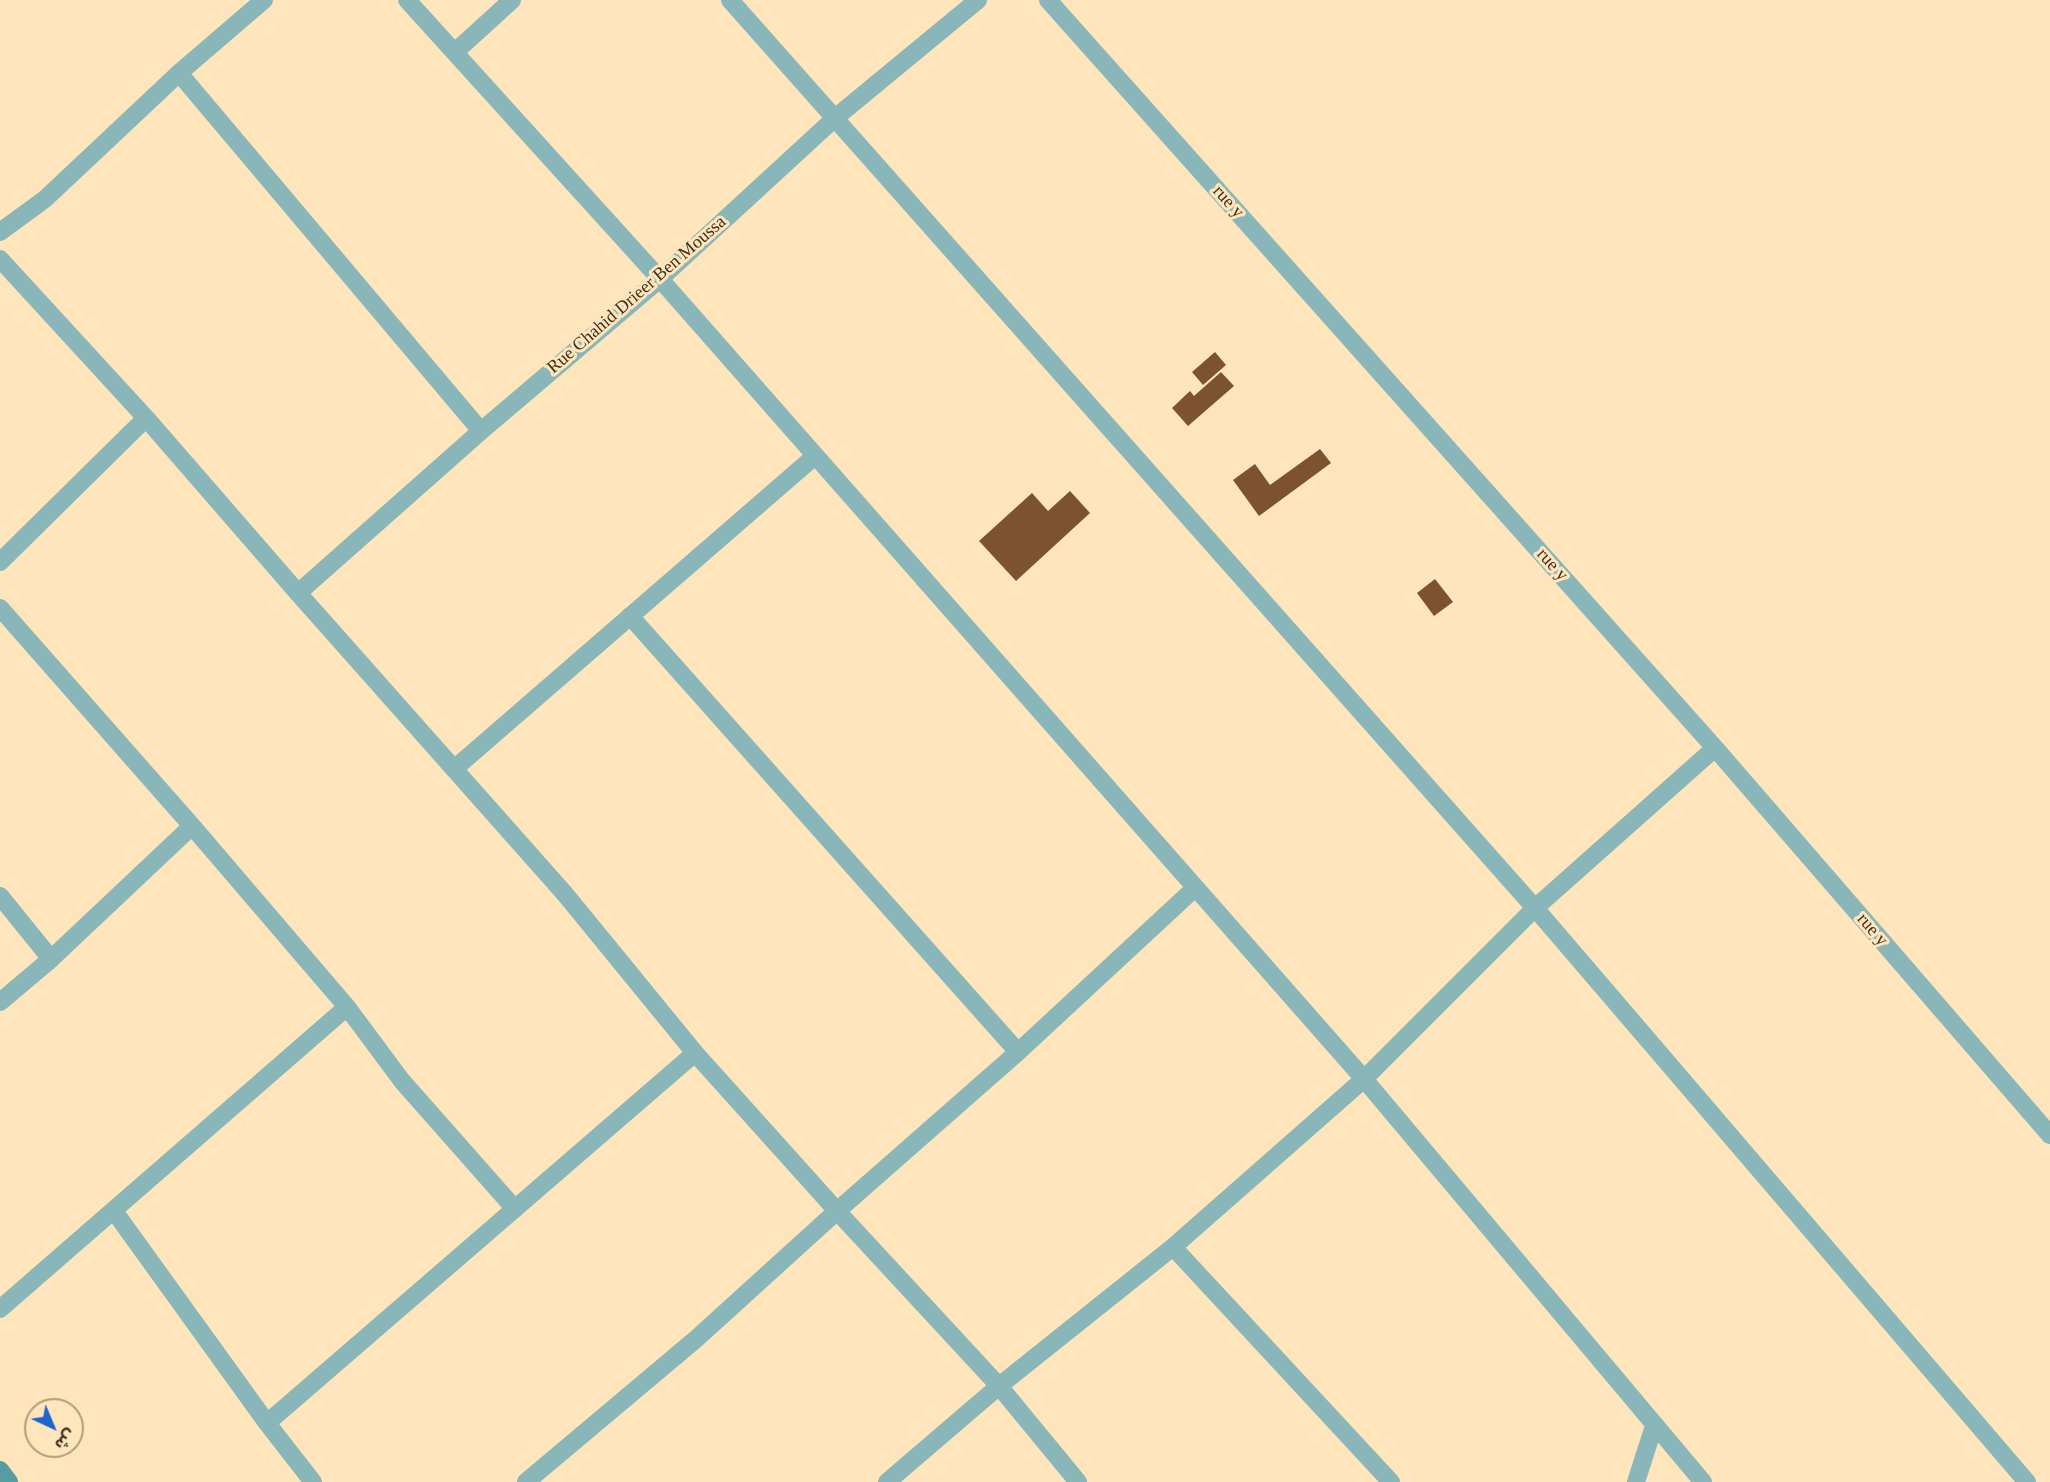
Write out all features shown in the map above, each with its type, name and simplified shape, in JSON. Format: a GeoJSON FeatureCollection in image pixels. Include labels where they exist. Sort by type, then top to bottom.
{"type":"FeatureCollection","features":[{"type":"Feature","properties":{"kind":"street"},"geometry":{"type":"LineString","coordinates":[[0,232],[45,199],[179,73],[264,0]]}},
{"type":"Feature","properties":{"kind":"street"},"geometry":{"type":"LineString","coordinates":[[407,0],[660,279],[1364,1079],[1703,1482]]}},
{"type":"Feature","properties":{"kind":"street"},"geometry":{"type":"LineString","coordinates":[[455,51],[512,0]]}},
{"type":"Feature","properties":{"kind":"street"},"geometry":{"type":"LineString","coordinates":[[730,0],[1535,908],[2027,1482]]}},
{"type":"Feature","properties":{"kind":"street","name":"Rue Chahid Drieer Ben Moussa"},"geometry":{"type":"LineString","coordinates":[[298,593],[481,431],[660,279],[835,118],[978,0]]}},
{"type":"Feature","properties":{"kind":"street","name":"rue y"},"geometry":{"type":"LineString","coordinates":[[1048,0],[1715,748],[2050,1135]]}},
{"type":"Feature","properties":{"kind":"street"},"geometry":{"type":"LineString","coordinates":[[179,73],[481,431]]}},
{"type":"Feature","properties":{"kind":"street"},"geometry":{"type":"LineString","coordinates":[[0,259],[146,418],[298,593],[566,894],[696,1053],[837,1211],[999,1386],[1078,1482]]}},
{"type":"Feature","properties":{"kind":"street"},"geometry":{"type":"LineString","coordinates":[[0,562],[146,418]]}},
{"type":"Feature","properties":{"kind":"street"},"geometry":{"type":"LineString","coordinates":[[454,769],[815,456]]}},
{"type":"Feature","properties":{"kind":"street"},"geometry":{"type":"LineString","coordinates":[[0,608],[192,826],[347,1007],[402,1081],[514,1209]]}},
{"type":"Feature","properties":{"kind":"street"},"geometry":{"type":"LineString","coordinates":[[630,616],[1018,1052]]}},
{"type":"Feature","properties":{"kind":"street"},"geometry":{"type":"LineString","coordinates":[[887,1482],[999,1386],[1173,1247],[1364,1079],[1535,908],[1715,748]]}},
{"type":"Feature","properties":{"kind":"street"},"geometry":{"type":"LineString","coordinates":[[0,1002],[51,959],[192,826]]}},
{"type":"Feature","properties":{"kind":"street"},"geometry":{"type":"LineString","coordinates":[[526,1482],[696,1339],[1018,1052],[1195,888]]}},
{"type":"Feature","properties":{"kind":"street"},"geometry":{"type":"LineString","coordinates":[[0,896],[51,959]]}},
{"type":"Feature","properties":{"kind":"street"},"geometry":{"type":"LineString","coordinates":[[0,1309],[347,1007]]}},
{"type":"Feature","properties":{"kind":"street"},"geometry":{"type":"LineString","coordinates":[[267,1423],[696,1053]]}},
{"type":"Feature","properties":{"kind":"street"},"geometry":{"type":"LineString","coordinates":[[114,1211],[267,1423],[313,1482]]}},
{"type":"Feature","properties":{"kind":"street"},"geometry":{"type":"LineString","coordinates":[[1173,1247],[1391,1482]]}},
{"type":"Feature","properties":{"kind":"street"},"geometry":{"type":"LineString","coordinates":[[1636,1482],[1654,1426]]}},
{"type":"Feature","properties":{"kind":"street"},"geometry":{"type":"LineString","coordinates":[[0,1470],[9,1482]]}},
{"type":"Feature","properties":{"kind":"building"},"geometry":{"type":"Polygon","coordinates":[[[1215,352],[1226,365],[1203,385],[1192,372],[1215,352]]]}},
{"type":"Feature","properties":{"kind":"building"},"geometry":{"type":"Polygon","coordinates":[[[1221,372],[1234,386],[1188,426],[1172,408],[1190,391],[1194,396],[1221,372]]]}},
{"type":"Feature","properties":{"kind":"building"},"geometry":{"type":"Polygon","coordinates":[[[1320,449],[1331,463],[1259,516],[1233,480],[1255,464],[1270,485],[1320,449]]]}},
{"type":"Feature","properties":{"kind":"building"},"geometry":{"type":"Polygon","coordinates":[[[1070,491],[1090,513],[1016,581],[979,541],[1032,493],[1048,511],[1070,491]]]}},
{"type":"Feature","properties":{"kind":"building"},"geometry":{"type":"Polygon","coordinates":[[[1435,579],[1453,602],[1434,616],[1417,593],[1435,579]]]}}]}
